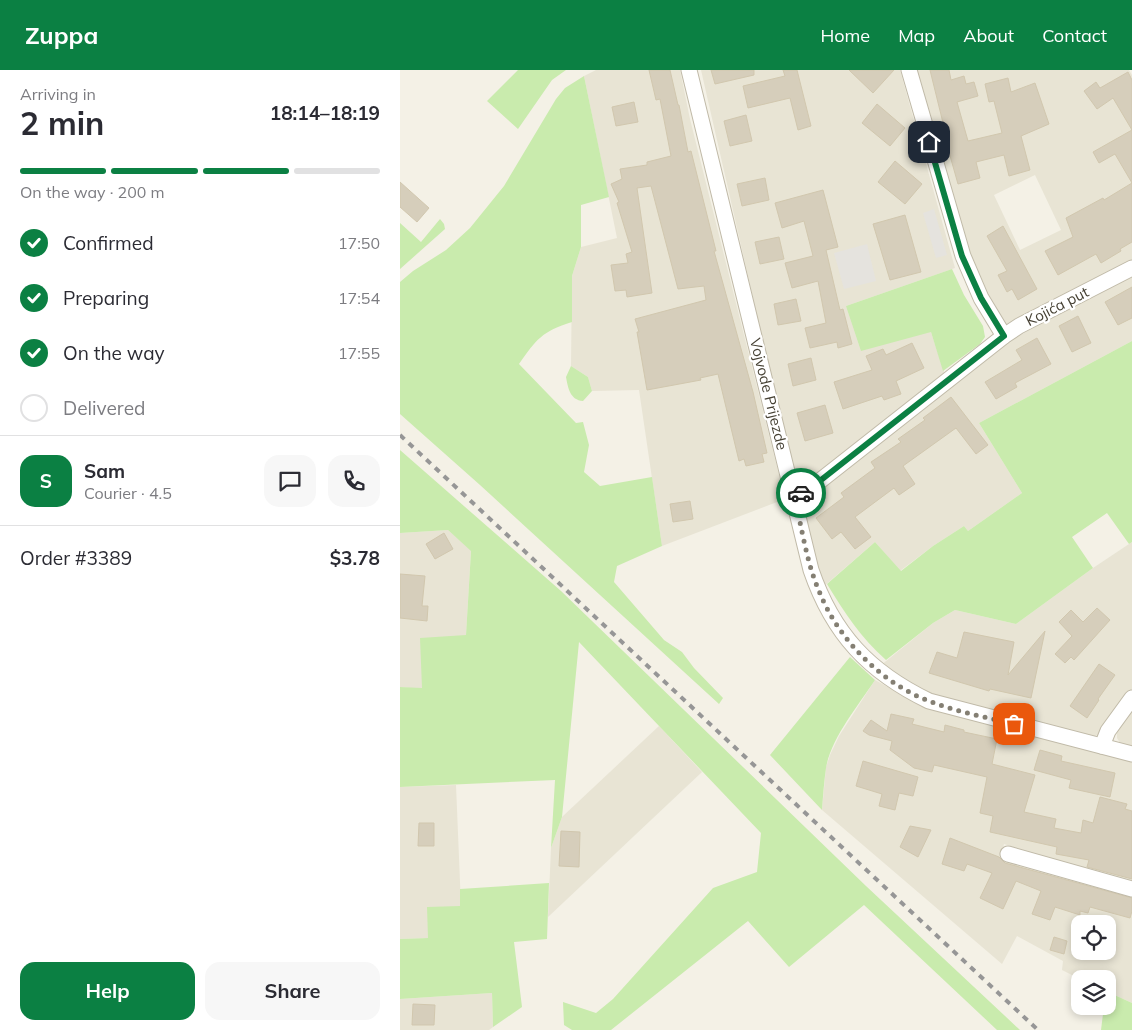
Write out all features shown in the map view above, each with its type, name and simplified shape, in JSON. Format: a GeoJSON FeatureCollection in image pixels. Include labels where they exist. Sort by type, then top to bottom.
{"type":"FeatureCollection","features":[{"type":"Feature","properties":{"kind":"street","name":"Vojvode Prijezde"},"geometry":{"type":"LineString","coordinates":[[689,70],[811,570],[819,593],[847,638],[862,657],[881,673],[929,702],[1132,754]]}},
{"type":"Feature","properties":{"kind":"street"},"geometry":{"type":"LineString","coordinates":[[909,70],[962,256],[981,298],[1004,336]]}},
{"type":"Feature","properties":{"kind":"street","name":"Kojića put"},"geometry":{"type":"LineString","coordinates":[[794,496],[821,480],[1018,326],[1132,268]]}},
{"type":"Feature","properties":{"kind":"street"},"geometry":{"type":"LineString","coordinates":[[1102,746],[1108,731],[1132,698]]}},
{"type":"Feature","properties":{"kind":"street"},"geometry":{"type":"LineString","coordinates":[[1008,854],[1132,889]]}},
{"type":"Feature","properties":{"kind":"shaded area"},"geometry":{"type":"Polygon","coordinates":[[[596,70],[680,70],[690,119],[785,499],[662,546],[639,390],[592,391],[588,377],[571,366],[572,276],[581,247],[617,238],[584,76],[596,70]]]}},
{"type":"Feature","properties":{"kind":"shaded area"},"geometry":{"type":"Polygon","coordinates":[[[701,70],[900,70],[955,268],[846,306],[931,332],[945,375],[849,453],[807,481],[798,478],[792,469],[701,70]]]}},
{"type":"Feature","properties":{"kind":"shaded area"},"geometry":{"type":"Polygon","coordinates":[[[912,70],[1129,70],[1132,75],[1132,263],[1013,324],[1005,324],[969,266],[912,70]],[[1035,175],[994,195],[1020,250],[1061,230],[1035,175]]]}},
{"type":"Feature","properties":{"kind":"shaded area"},"geometry":{"type":"Polygon","coordinates":[[[934,209],[947,255],[936,258],[923,213],[934,209]]]}},
{"type":"Feature","properties":{"kind":"shaded area"},"geometry":{"type":"Polygon","coordinates":[[[867,244],[876,281],[844,289],[834,253],[867,244]]]}},
{"type":"Feature","properties":{"kind":"shaded area"},"geometry":{"type":"Polygon","coordinates":[[[1132,276],[1132,341],[979,423],[1022,493],[968,531],[964,526],[900,571],[875,542],[823,587],[805,513],[813,495],[999,348],[1132,276]]]}},
{"type":"Feature","properties":{"kind":"shaded area"},"geometry":{"type":"Polygon","coordinates":[[[448,530],[471,550],[466,635],[422,689],[400,687],[400,533],[448,530]]]}},
{"type":"Feature","properties":{"kind":"shaded area"},"geometry":{"type":"Polygon","coordinates":[[[1132,542],[1132,689],[1098,735],[1089,738],[936,697],[880,666],[933,623],[955,610],[1016,624],[1132,542]]]}},
{"type":"Feature","properties":{"kind":"shaded area"},"geometry":{"type":"Polygon","coordinates":[[[875,680],[915,702],[946,713],[1132,762],[1132,885],[1004,844],[1001,856],[1132,893],[1132,1003],[1116,996],[1116,970],[1071,970],[1071,974],[1062,970],[1063,961],[1017,936],[1002,964],[822,810],[826,767],[839,736],[875,680]]]}},
{"type":"Feature","properties":{"kind":"shaded area"},"geometry":{"type":"Polygon","coordinates":[[[1132,708],[1132,748],[1120,743],[1117,738],[1117,732],[1132,708]]]}},
{"type":"Feature","properties":{"kind":"shaded area"},"geometry":{"type":"Polygon","coordinates":[[[659,726],[702,772],[548,917],[551,848],[562,817],[659,726]]]}},
{"type":"Feature","properties":{"kind":"shaded area"},"geometry":{"type":"Polygon","coordinates":[[[456,785],[461,906],[428,938],[400,939],[400,787],[456,785]]]}},
{"type":"Feature","properties":{"kind":"shaded area"},"geometry":{"type":"Polygon","coordinates":[[[492,993],[493,1027],[489,1030],[400,1030],[400,999],[492,993]]]}},
{"type":"Feature","properties":{"kind":"green space"},"geometry":{"type":"Polygon","coordinates":[[[518,70],[566,70],[552,80],[518,129],[487,101],[518,70]]]}},
{"type":"Feature","properties":{"kind":"green space"},"geometry":{"type":"Polygon","coordinates":[[[584,76],[609,197],[581,205],[581,247],[572,276],[572,322],[553,329],[541,337],[519,364],[576,423],[583,422],[589,445],[584,472],[600,486],[652,477],[662,546],[617,566],[614,582],[664,640],[682,652],[694,668],[723,698],[719,704],[400,414],[400,282],[413,271],[446,250],[470,228],[504,186],[556,99],[565,88],[584,76]]]}},
{"type":"Feature","properties":{"kind":"green space"},"geometry":{"type":"Polygon","coordinates":[[[440,219],[445,229],[400,269],[400,223],[421,242],[440,219]]]}},
{"type":"Feature","properties":{"kind":"green space"},"geometry":{"type":"Polygon","coordinates":[[[952,269],[964,295],[983,326],[985,337],[980,344],[943,371],[931,332],[861,351],[846,306],[952,269]]]}},
{"type":"Feature","properties":{"kind":"green space"},"geometry":{"type":"Polygon","coordinates":[[[1132,341],[1132,542],[1129,544],[1107,513],[1072,537],[1093,568],[1016,624],[955,610],[933,623],[886,660],[847,615],[827,584],[875,542],[901,571],[933,546],[964,526],[968,531],[1022,493],[979,423],[1132,341]]]}},
{"type":"Feature","properties":{"kind":"green space"},"geometry":{"type":"Polygon","coordinates":[[[571,366],[588,377],[592,391],[583,401],[572,396],[569,389],[566,377],[571,366]]]}},
{"type":"Feature","properties":{"kind":"green space"},"geometry":{"type":"Polygon","coordinates":[[[400,450],[561,591],[866,886],[1020,1030],[997,1030],[864,905],[789,967],[748,921],[611,1030],[572,1030],[564,1025],[563,1002],[596,1013],[613,999],[713,888],[757,872],[761,833],[579,642],[562,817],[551,848],[555,780],[400,787],[400,687],[422,688],[420,638],[466,635],[471,551],[448,530],[400,533],[400,450]]]}},
{"type":"Feature","properties":{"kind":"green space"},"geometry":{"type":"Polygon","coordinates":[[[850,657],[875,680],[846,722],[833,745],[826,768],[822,810],[770,755],[850,657]]]}},
{"type":"Feature","properties":{"kind":"green space"},"geometry":{"type":"Polygon","coordinates":[[[549,883],[547,939],[514,942],[522,1007],[493,1027],[492,993],[400,999],[400,939],[428,938],[427,907],[460,906],[460,889],[549,883]]]}},
{"type":"Feature","properties":{"kind":"green space"},"geometry":{"type":"Polygon","coordinates":[[[1116,996],[1132,1003],[1132,1030],[1101,1030],[1103,1015],[1116,1015],[1116,996]]]}},
{"type":"Feature","properties":{"kind":"building"},"geometry":{"type":"Polygon","coordinates":[[[649,70],[670,70],[688,152],[691,151],[716,251],[714,251],[753,392],[767,453],[762,454],[764,462],[746,466],[744,459],[739,461],[718,374],[700,378],[701,380],[647,390],[637,332],[639,332],[635,319],[706,300],[704,286],[678,289],[651,186],[637,188],[652,293],[627,297],[626,290],[615,291],[611,265],[628,263],[626,254],[632,252],[617,203],[619,202],[611,184],[622,179],[620,169],[647,165],[647,162],[671,156],[660,99],[656,100],[649,70]]]}},
{"type":"Feature","properties":{"kind":"building"},"geometry":{"type":"Polygon","coordinates":[[[711,70],[754,70],[754,75],[715,84],[711,70]]]}},
{"type":"Feature","properties":{"kind":"building"},"geometry":{"type":"Polygon","coordinates":[[[783,70],[797,70],[811,126],[798,130],[790,98],[748,108],[743,86],[785,76],[783,70]]]}},
{"type":"Feature","properties":{"kind":"building"},"geometry":{"type":"Polygon","coordinates":[[[849,70],[894,70],[873,93],[849,70]]]}},
{"type":"Feature","properties":{"kind":"building"},"geometry":{"type":"Polygon","coordinates":[[[930,70],[949,70],[951,80],[964,76],[966,84],[974,82],[978,96],[957,102],[968,141],[1002,133],[994,101],[989,102],[985,84],[1008,78],[1011,92],[1035,83],[1049,124],[1021,136],[1030,170],[1009,176],[1004,155],[976,162],[980,178],[958,184],[943,131],[945,131],[930,70]]]}},
{"type":"Feature","properties":{"kind":"building"},"geometry":{"type":"Polygon","coordinates":[[[1128,72],[1132,80],[1132,130],[1113,98],[1097,109],[1084,91],[1096,82],[1100,88],[1128,72]]]}},
{"type":"Feature","properties":{"kind":"building"},"geometry":{"type":"Polygon","coordinates":[[[634,102],[638,122],[616,126],[612,107],[634,102]]]}},
{"type":"Feature","properties":{"kind":"building"},"geometry":{"type":"Polygon","coordinates":[[[877,104],[905,128],[890,146],[862,123],[877,104]]]}},
{"type":"Feature","properties":{"kind":"building"},"geometry":{"type":"Polygon","coordinates":[[[746,115],[752,141],[730,146],[724,121],[746,115]]]}},
{"type":"Feature","properties":{"kind":"building"},"geometry":{"type":"Polygon","coordinates":[[[1132,130],[1132,183],[1115,154],[1099,163],[1093,152],[1132,130]]]}},
{"type":"Feature","properties":{"kind":"building"},"geometry":{"type":"Polygon","coordinates":[[[895,161],[922,184],[905,204],[878,182],[895,161]]]}},
{"type":"Feature","properties":{"kind":"building"},"geometry":{"type":"Polygon","coordinates":[[[765,178],[769,200],[742,206],[737,184],[765,178]]]}},
{"type":"Feature","properties":{"kind":"building"},"geometry":{"type":"Polygon","coordinates":[[[400,182],[429,208],[417,222],[400,207],[400,182]]]}},
{"type":"Feature","properties":{"kind":"building"},"geometry":{"type":"Polygon","coordinates":[[[1132,183],[1132,242],[1101,263],[1096,254],[1058,275],[1045,251],[1073,237],[1066,218],[1103,198],[1104,200],[1132,183]]]}},
{"type":"Feature","properties":{"kind":"building"},"geometry":{"type":"Polygon","coordinates":[[[823,190],[838,247],[826,250],[840,310],[843,309],[852,344],[838,348],[837,342],[810,348],[805,328],[826,323],[818,281],[792,288],[785,263],[813,256],[804,221],[782,228],[775,203],[823,190]]]}},
{"type":"Feature","properties":{"kind":"building"},"geometry":{"type":"Polygon","coordinates":[[[905,215],[921,272],[890,280],[873,224],[905,215]]]}},
{"type":"Feature","properties":{"kind":"building"},"geometry":{"type":"Polygon","coordinates":[[[1003,226],[1037,289],[1018,300],[1012,289],[1007,292],[998,275],[1007,271],[987,236],[1003,226]]]}},
{"type":"Feature","properties":{"kind":"building"},"geometry":{"type":"Polygon","coordinates":[[[779,237],[784,259],[760,264],[755,242],[779,237]]]}},
{"type":"Feature","properties":{"kind":"building"},"geometry":{"type":"Polygon","coordinates":[[[1132,287],[1132,318],[1118,325],[1105,302],[1132,287]]]}},
{"type":"Feature","properties":{"kind":"building"},"geometry":{"type":"Polygon","coordinates":[[[796,299],[801,321],[778,325],[774,304],[796,299]]]}},
{"type":"Feature","properties":{"kind":"building"},"geometry":{"type":"Polygon","coordinates":[[[1078,316],[1091,343],[1072,352],[1059,326],[1078,316]]]}},
{"type":"Feature","properties":{"kind":"building"},"geometry":{"type":"Polygon","coordinates":[[[1037,338],[1051,364],[1015,383],[1017,387],[996,399],[985,382],[1022,360],[1016,350],[1037,338]]]}},
{"type":"Feature","properties":{"kind":"building"},"geometry":{"type":"Polygon","coordinates":[[[912,343],[924,368],[896,381],[901,394],[884,400],[882,396],[843,409],[834,382],[872,370],[866,356],[883,349],[886,355],[912,343]]]}},
{"type":"Feature","properties":{"kind":"building"},"geometry":{"type":"Polygon","coordinates":[[[811,358],[816,380],[793,386],[788,364],[811,358]]]}},
{"type":"Feature","properties":{"kind":"building"},"geometry":{"type":"Polygon","coordinates":[[[951,397],[988,445],[976,454],[956,428],[903,466],[915,484],[899,495],[894,488],[855,517],[871,537],[855,549],[841,532],[832,539],[816,518],[844,497],[841,493],[875,468],[871,462],[901,442],[898,439],[925,420],[923,418],[951,397]]]}},
{"type":"Feature","properties":{"kind":"building"},"geometry":{"type":"Polygon","coordinates":[[[825,405],[833,433],[805,441],[797,413],[825,405]]]}},
{"type":"Feature","properties":{"kind":"building"},"geometry":{"type":"Polygon","coordinates":[[[690,501],[693,519],[673,522],[670,504],[690,501]]]}},
{"type":"Feature","properties":{"kind":"building"},"geometry":{"type":"Polygon","coordinates":[[[444,533],[453,549],[435,559],[426,544],[444,533]]]}},
{"type":"Feature","properties":{"kind":"building"},"geometry":{"type":"Polygon","coordinates":[[[400,574],[425,576],[422,606],[428,606],[427,621],[400,618],[400,574]]]}},
{"type":"Feature","properties":{"kind":"building"},"geometry":{"type":"Polygon","coordinates":[[[1097,608],[1110,620],[1074,660],[1071,657],[1065,663],[1055,654],[1072,636],[1059,622],[1071,610],[1083,622],[1097,608]]]}},
{"type":"Feature","properties":{"kind":"building"},"geometry":{"type":"Polygon","coordinates":[[[1045,631],[1031,698],[990,689],[989,691],[929,673],[937,652],[957,658],[964,632],[1014,642],[1008,675],[1045,631]]]}},
{"type":"Feature","properties":{"kind":"building"},"geometry":{"type":"Polygon","coordinates":[[[1099,664],[1115,675],[1087,718],[1070,706],[1099,664]]]}},
{"type":"Feature","properties":{"kind":"building"},"geometry":{"type":"Polygon","coordinates":[[[891,714],[914,719],[912,724],[944,732],[945,725],[964,730],[964,732],[997,739],[992,764],[1035,775],[1024,812],[1056,819],[1054,828],[1081,833],[1083,820],[1093,823],[1100,797],[1127,804],[1125,809],[1132,811],[1132,879],[1087,867],[1089,860],[1056,854],[1057,847],[990,832],[993,816],[980,813],[987,777],[934,765],[932,772],[914,768],[890,750],[892,741],[869,735],[863,731],[871,720],[887,731],[891,714]]]}},
{"type":"Feature","properties":{"kind":"building"},"geometry":{"type":"Polygon","coordinates":[[[1040,750],[1062,756],[1061,761],[1115,773],[1110,797],[1069,788],[1071,780],[1034,770],[1040,750]]]}},
{"type":"Feature","properties":{"kind":"building"},"geometry":{"type":"Polygon","coordinates":[[[863,761],[918,777],[913,796],[899,793],[895,810],[879,806],[882,794],[856,786],[863,761]]]}},
{"type":"Feature","properties":{"kind":"building"},"geometry":{"type":"Polygon","coordinates":[[[419,823],[434,823],[434,846],[418,846],[419,823]]]}},
{"type":"Feature","properties":{"kind":"building"},"geometry":{"type":"Polygon","coordinates":[[[910,826],[931,830],[918,857],[900,847],[910,826]]]}},
{"type":"Feature","properties":{"kind":"building"},"geometry":{"type":"Polygon","coordinates":[[[561,831],[580,832],[579,867],[559,866],[561,831]]]}},
{"type":"Feature","properties":{"kind":"building"},"geometry":{"type":"Polygon","coordinates":[[[950,838],[999,857],[1005,863],[1132,898],[1132,911],[1130,918],[1090,907],[1088,913],[1080,911],[1080,915],[1055,907],[1050,920],[1032,914],[1041,891],[1016,881],[1003,909],[980,898],[992,873],[967,864],[964,871],[942,864],[950,838]]]}},
{"type":"Feature","properties":{"kind":"building"},"geometry":{"type":"Polygon","coordinates":[[[1054,937],[1067,941],[1064,954],[1050,950],[1054,937]]]}},
{"type":"Feature","properties":{"kind":"building"},"geometry":{"type":"Polygon","coordinates":[[[413,1004],[435,1005],[434,1025],[412,1025],[413,1004]]]}},
{"type":"Feature","properties":{"kind":"railway"},"geometry":{"type":"LineString","coordinates":[[400,435],[1038,1030]]}},
{"type":"Feature","properties":{"kind":"way so far"},"geometry":{"type":"LineString","coordinates":[[801,493],[794,496],[811,570],[819,593],[839,627],[862,657],[881,673],[929,702],[1014,724]]}},
{"type":"Feature","properties":{"kind":"route"},"geometry":{"type":"LineString","coordinates":[[801,493],[821,480],[1004,336],[981,298],[962,256],[929,142]]}}]}
